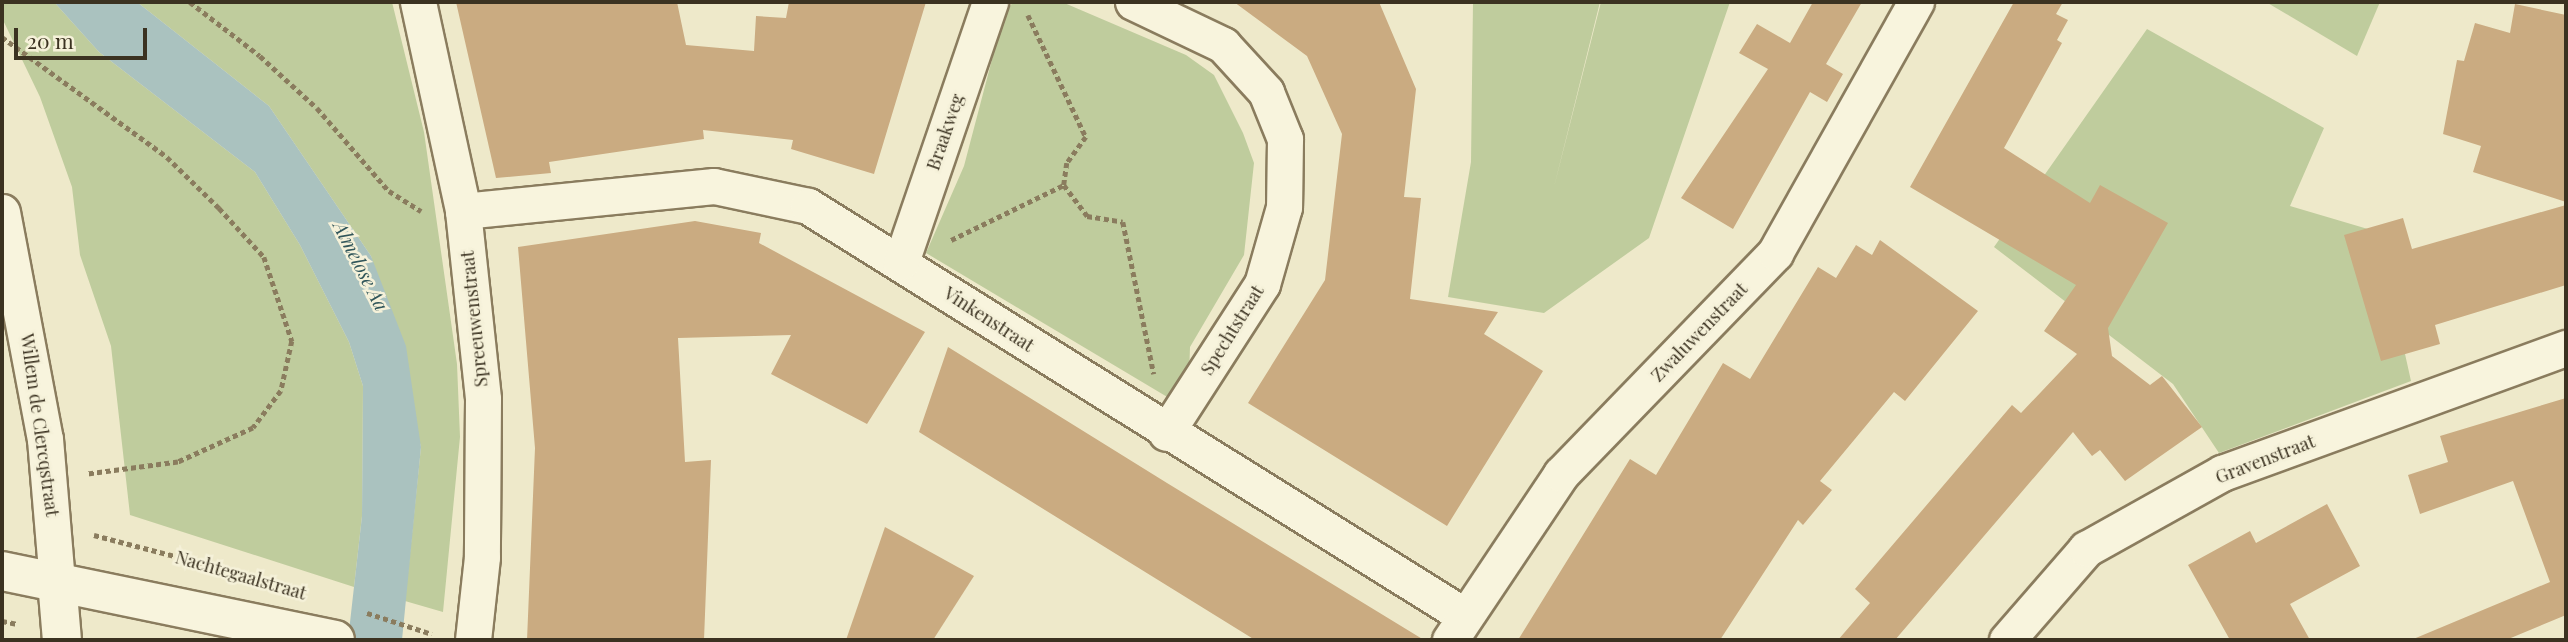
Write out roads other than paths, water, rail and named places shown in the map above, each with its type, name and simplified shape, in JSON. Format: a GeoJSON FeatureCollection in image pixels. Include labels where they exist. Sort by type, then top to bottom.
{"type":"FeatureCollection","features":[{"type":"Feature","properties":{"kind":"street","name":"Spreeuwenstraat"},"geometry":{"type":"LineString","coordinates":[[418,2],[463,211],[483,399],[482,557],[473,640]]}},
{"type":"Feature","properties":{"kind":"street","name":"Braakweg"},"geometry":{"type":"LineString","coordinates":[[901,262],[990,2]]}},
{"type":"Feature","properties":{"kind":"street","name":"Spechtstraat"},"geometry":{"type":"LineString","coordinates":[[1133,2],[1223,45],[1266,92],[1284,139],[1284,207],[1262,284],[1166,433]]}},
{"type":"Feature","properties":{"kind":"street","name":"Zwaluwenstraat"},"geometry":{"type":"LineString","coordinates":[[1458,628],[1562,474],[1776,253],[1916,2]]}},
{"type":"Feature","properties":{"kind":"street","name":"Vinkenstraat"},"geometry":{"type":"LineString","coordinates":[[463,211],[714,186],[808,206],[901,262],[1166,433],[1458,628]]}},
{"type":"Feature","properties":{"kind":"street","name":"Willem de Clercqstraat"},"geometry":{"type":"LineString","coordinates":[[2,212],[19,280],[50,481],[62,640]]}},
{"type":"Feature","properties":{"kind":"street","name":"Gravenstraat"},"geometry":{"type":"LineString","coordinates":[[2007,640],[2086,549],[2221,473],[2566,348]]}},
{"type":"Feature","properties":{"kind":"street"},"geometry":{"type":"LineString","coordinates":[[2,571],[335,640]]}},
{"type":"Feature","properties":{"kind":"water","name":"Almelose Aa"},"geometry":{"type":"Polygon","coordinates":[[[54,2],[137,2],[269,106],[371,256],[406,346],[421,447],[402,640],[348,640],[362,516],[363,386],[349,342],[300,245],[255,172],[99,52],[54,2]]]}}]}
